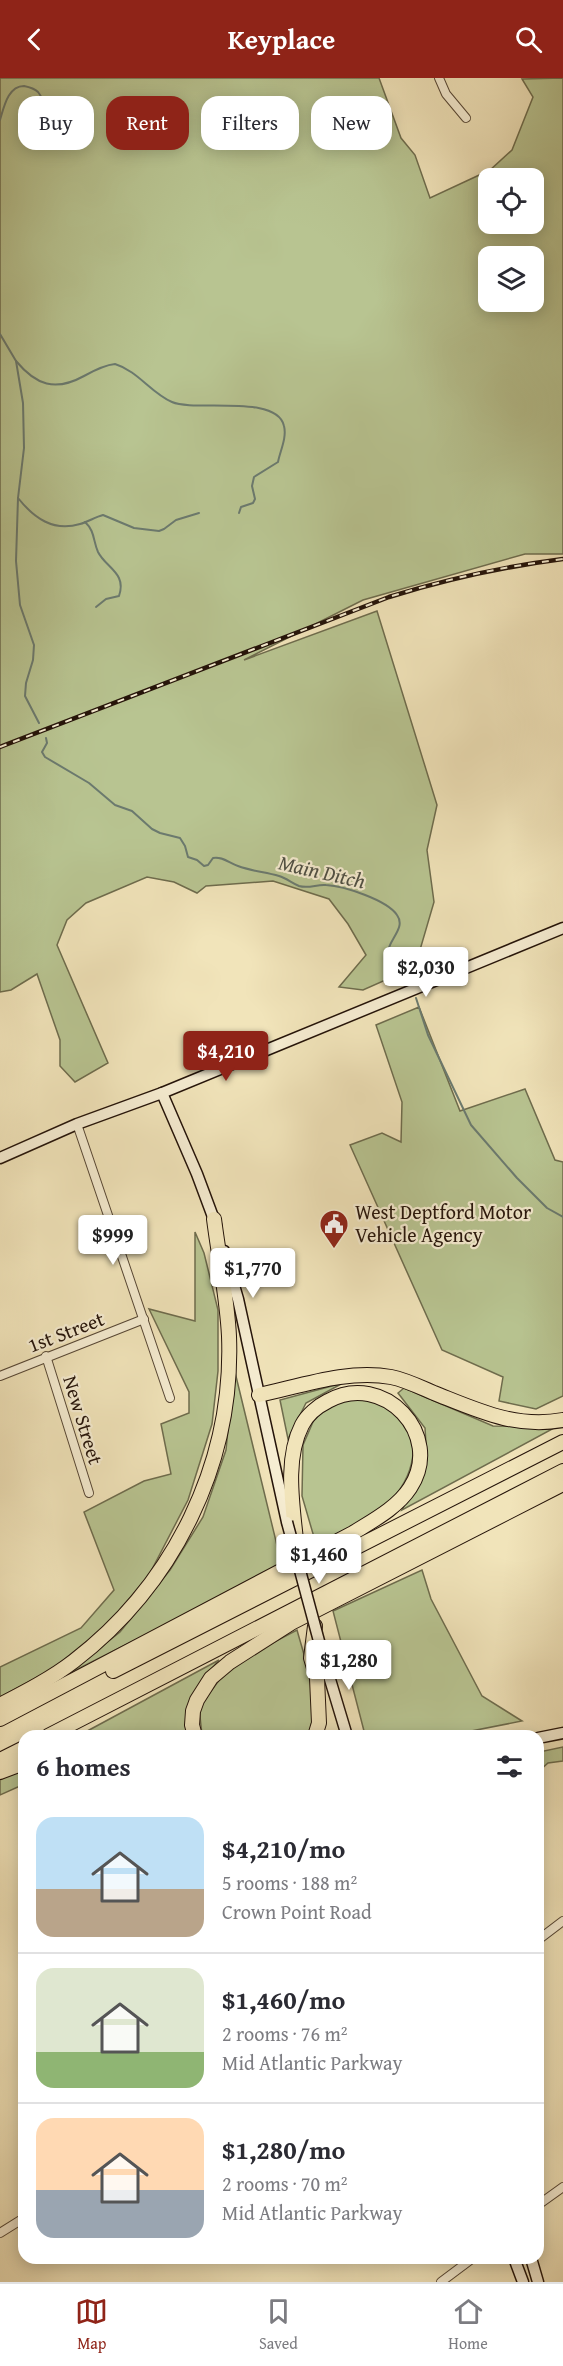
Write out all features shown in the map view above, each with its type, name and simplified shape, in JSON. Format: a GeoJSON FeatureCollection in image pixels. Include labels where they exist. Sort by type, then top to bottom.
{"type":"FeatureCollection","features":[{"type":"Feature","properties":{"kind":"highway"},"geometry":{"type":"LineString","coordinates":[[0,1705],[24,1693],[74,1661],[115,1626],[153,1581],[179,1541],[200,1500],[222,1430],[228,1369],[229,1336],[214,1219]]}},
{"type":"Feature","properties":{"kind":"highway"},"geometry":{"type":"LineString","coordinates":[[259,1395],[356,1375],[390,1377],[410,1382],[496,1418],[534,1423],[563,1420]]}},
{"type":"Feature","properties":{"kind":"highway"},"geometry":{"type":"LineString","coordinates":[[0,1719],[353,1533],[390,1509],[410,1488],[420,1463],[419,1444],[412,1425],[400,1408],[384,1398],[362,1392],[339,1394],[318,1407],[302,1424],[295,1445],[291,1469],[291,1521],[297,1559]]}},
{"type":"Feature","properties":{"kind":"highway"},"geometry":{"type":"LineString","coordinates":[[0,1729],[563,1442]]}},
{"type":"Feature","properties":{"kind":"highway"},"geometry":{"type":"LineString","coordinates":[[60,1730],[563,1471]]}},
{"type":"Feature","properties":{"kind":"highway"},"geometry":{"type":"LineString","coordinates":[[193,1730],[193,1711],[197,1700],[211,1678],[230,1662],[291,1623],[563,1484]]}},
{"type":"Feature","properties":{"kind":"highway"},"geometry":{"type":"LineString","coordinates":[[315,1626],[319,1700],[317,1730]]}},
{"type":"Feature","properties":{"kind":"highway"},"geometry":{"type":"LineString","coordinates":[[0,1760],[18,1751]]}},
{"type":"Feature","properties":{"kind":"highway"},"geometry":{"type":"LineString","coordinates":[[0,1772],[18,1765]]}},
{"type":"Feature","properties":{"kind":"main road"},"geometry":{"type":"LineString","coordinates":[[0,1158],[77,1124],[162,1093],[563,927]]}},
{"type":"Feature","properties":{"kind":"main road"},"geometry":{"type":"LineString","coordinates":[[162,1093],[214,1219],[238,1299],[259,1395],[291,1521]]}},
{"type":"Feature","properties":{"kind":"main road"},"geometry":{"type":"LineString","coordinates":[[297,1559],[315,1626]]}},
{"type":"Feature","properties":{"kind":"main road"},"geometry":{"type":"LineString","coordinates":[[317,1657],[345,1730]]}},
{"type":"Feature","properties":{"kind":"main road"},"geometry":{"type":"LineString","coordinates":[[544,1737],[563,1733]]}},
{"type":"Feature","properties":{"kind":"main road"},"geometry":{"type":"LineString","coordinates":[[516,2264],[523,2282]]}},
{"type":"Feature","properties":{"kind":"main road"},"geometry":{"type":"LineString","coordinates":[[533,2264],[538,2282]]}},
{"type":"Feature","properties":{"kind":"street"},"geometry":{"type":"LineString","coordinates":[[440,78],[446,94],[466,118]]}},
{"type":"Feature","properties":{"kind":"street"},"geometry":{"type":"LineString","coordinates":[[77,1124],[170,1398]]}},
{"type":"Feature","properties":{"kind":"street","name":"1st Street"},"geometry":{"type":"LineString","coordinates":[[0,1376],[144,1319]]}},
{"type":"Feature","properties":{"kind":"street","name":"New Street"},"geometry":{"type":"LineString","coordinates":[[46,1356],[89,1493]]}},
{"type":"Feature","properties":{"kind":"street"},"geometry":{"type":"LineString","coordinates":[[544,1935],[563,1921]]}},
{"type":"Feature","properties":{"kind":"street"},"geometry":{"type":"LineString","coordinates":[[544,2201],[563,2187]]}},
{"type":"Feature","properties":{"kind":"street"},"geometry":{"type":"LineString","coordinates":[[0,2233],[18,2222]]}},
{"type":"Feature","properties":{"kind":"street"},"geometry":{"type":"LineString","coordinates":[[441,2282],[465,2264]]}},
{"type":"Feature","properties":{"kind":"green space"},"geometry":{"type":"Polygon","coordinates":[[[0,78],[379,78],[386,96],[311,96],[311,150],[392,150],[392,113],[401,138],[415,155],[430,198],[478,176],[478,234],[544,234],[544,168],[492,168],[512,150],[533,97],[522,79],[563,78],[563,554],[525,554],[363,600],[244,660],[377,611],[437,805],[427,850],[434,902],[415,967],[363,990],[339,987],[366,955],[348,924],[329,899],[273,881],[206,886],[197,893],[174,882],[147,877],[86,903],[67,920],[57,945],[108,1063],[75,1082],[60,1066],[60,1040],[37,974],[11,990],[0,992],[0,78]]]}},
{"type":"Feature","properties":{"kind":"green space"},"geometry":{"type":"Polygon","coordinates":[[[419,1007],[460,1111],[525,1089],[555,1160],[563,1162],[563,1396],[536,1409],[499,1401],[503,1377],[442,1350],[350,1145],[382,1133],[401,1142],[402,1102],[376,1025],[419,1007]]]}},
{"type":"Feature","properties":{"kind":"green space"},"geometry":{"type":"Polygon","coordinates":[[[195,1232],[204,1253],[218,1310],[218,1371],[212,1424],[188,1500],[149,1575],[108,1624],[51,1670],[0,1697],[0,1667],[81,1628],[114,1590],[84,1512],[144,1481],[171,1474],[161,1424],[189,1413],[189,1392],[149,1309],[195,1321],[195,1232]]]}},
{"type":"Feature","properties":{"kind":"green space"},"geometry":{"type":"Polygon","coordinates":[[[234,1368],[282,1566],[64,1676],[120,1632],[170,1570],[203,1517],[226,1450],[234,1368]]]}},
{"type":"Feature","properties":{"kind":"green space"},"geometry":{"type":"Polygon","coordinates":[[[343,1383],[306,1403],[288,1439],[280,1400],[343,1383]]]}},
{"type":"Feature","properties":{"kind":"green space"},"geometry":{"type":"Polygon","coordinates":[[[404,1388],[493,1426],[556,1427],[402,1510],[427,1460],[425,1428],[398,1393],[404,1388]]]}},
{"type":"Feature","properties":{"kind":"green space"},"geometry":{"type":"Polygon","coordinates":[[[349,1397],[381,1403],[397,1412],[406,1422],[411,1434],[412,1458],[404,1482],[389,1502],[364,1519],[316,1544],[302,1496],[303,1445],[316,1415],[349,1397]]]}},
{"type":"Feature","properties":{"kind":"green space"},"geometry":{"type":"Polygon","coordinates":[[[422,1570],[431,1599],[482,1696],[522,1721],[476,1730],[364,1730],[333,1611],[422,1570]]]}},
{"type":"Feature","properties":{"kind":"green space"},"geometry":{"type":"Polygon","coordinates":[[[297,1630],[313,1696],[310,1730],[201,1730],[199,1707],[223,1675],[240,1660],[297,1630]]]}},
{"type":"Feature","properties":{"kind":"green space"},"geometry":{"type":"Polygon","coordinates":[[[219,1660],[194,1694],[188,1712],[187,1730],[89,1730],[219,1660]]]}},
{"type":"Feature","properties":{"kind":"green space"},"geometry":{"type":"Polygon","coordinates":[[[563,1747],[563,1761],[548,1763],[544,1767],[544,1751],[563,1747]]]}},
{"type":"Feature","properties":{"kind":"green space"},"geometry":{"type":"Polygon","coordinates":[[[18,1772],[18,1787],[0,1795],[0,1780],[18,1772]]]}},
{"type":"Feature","properties":{"kind":"waterway"},"geometry":{"type":"LineString","coordinates":[[0,120],[10,93],[14,89],[26,86],[40,96]]}},
{"type":"Feature","properties":{"kind":"waterway","name":"Main Ditch"},"geometry":{"type":"LineString","coordinates":[[0,334],[16,361],[23,403],[24,448],[18,498],[16,561],[20,605],[34,645],[25,696],[39,723]]}},
{"type":"Feature","properties":{"kind":"waterway"},"geometry":{"type":"LineString","coordinates":[[16,361],[39,381],[55,385],[74,381],[99,368],[115,364],[131,372],[172,402],[183,405],[252,407],[267,410],[278,416],[285,431],[278,462],[254,477],[252,486],[255,499],[253,503],[241,507],[239,513]]}},
{"type":"Feature","properties":{"kind":"waterway"},"geometry":{"type":"LineString","coordinates":[[18,498],[31,512],[45,522],[61,526],[80,524],[103,515],[134,528],[159,531],[176,520],[199,513]]}},
{"type":"Feature","properties":{"kind":"waterway"},"geometry":{"type":"LineString","coordinates":[[85,522],[92,533],[98,552],[118,576],[121,588],[119,596],[106,599],[96,607]]}},
{"type":"Feature","properties":{"kind":"waterway","name":"Main Ditch"},"geometry":{"type":"LineString","coordinates":[[46,738],[47,743],[42,752],[45,757],[89,783],[115,805],[132,811],[152,829],[180,838],[188,857],[204,866],[208,865],[213,858],[219,858],[243,868],[282,877],[299,886],[323,885],[354,891],[392,909],[400,925],[387,957],[406,981]]}},
{"type":"Feature","properties":{"kind":"waterway","name":"Main Ditch"},"geometry":{"type":"LineString","coordinates":[[416,998],[428,1035],[471,1125],[517,1178],[547,1208],[563,1217]]}},
{"type":"Feature","properties":{"kind":"railway"},"geometry":{"type":"LineString","coordinates":[[0,747],[389,597],[476,574],[563,559]]}},
{"type":"Feature","properties":{"kind":"place","name":"West Deptford Motor Vehicle Agency"},"geometry":{"type":"Point","coordinates":[334,1250]}}]}
